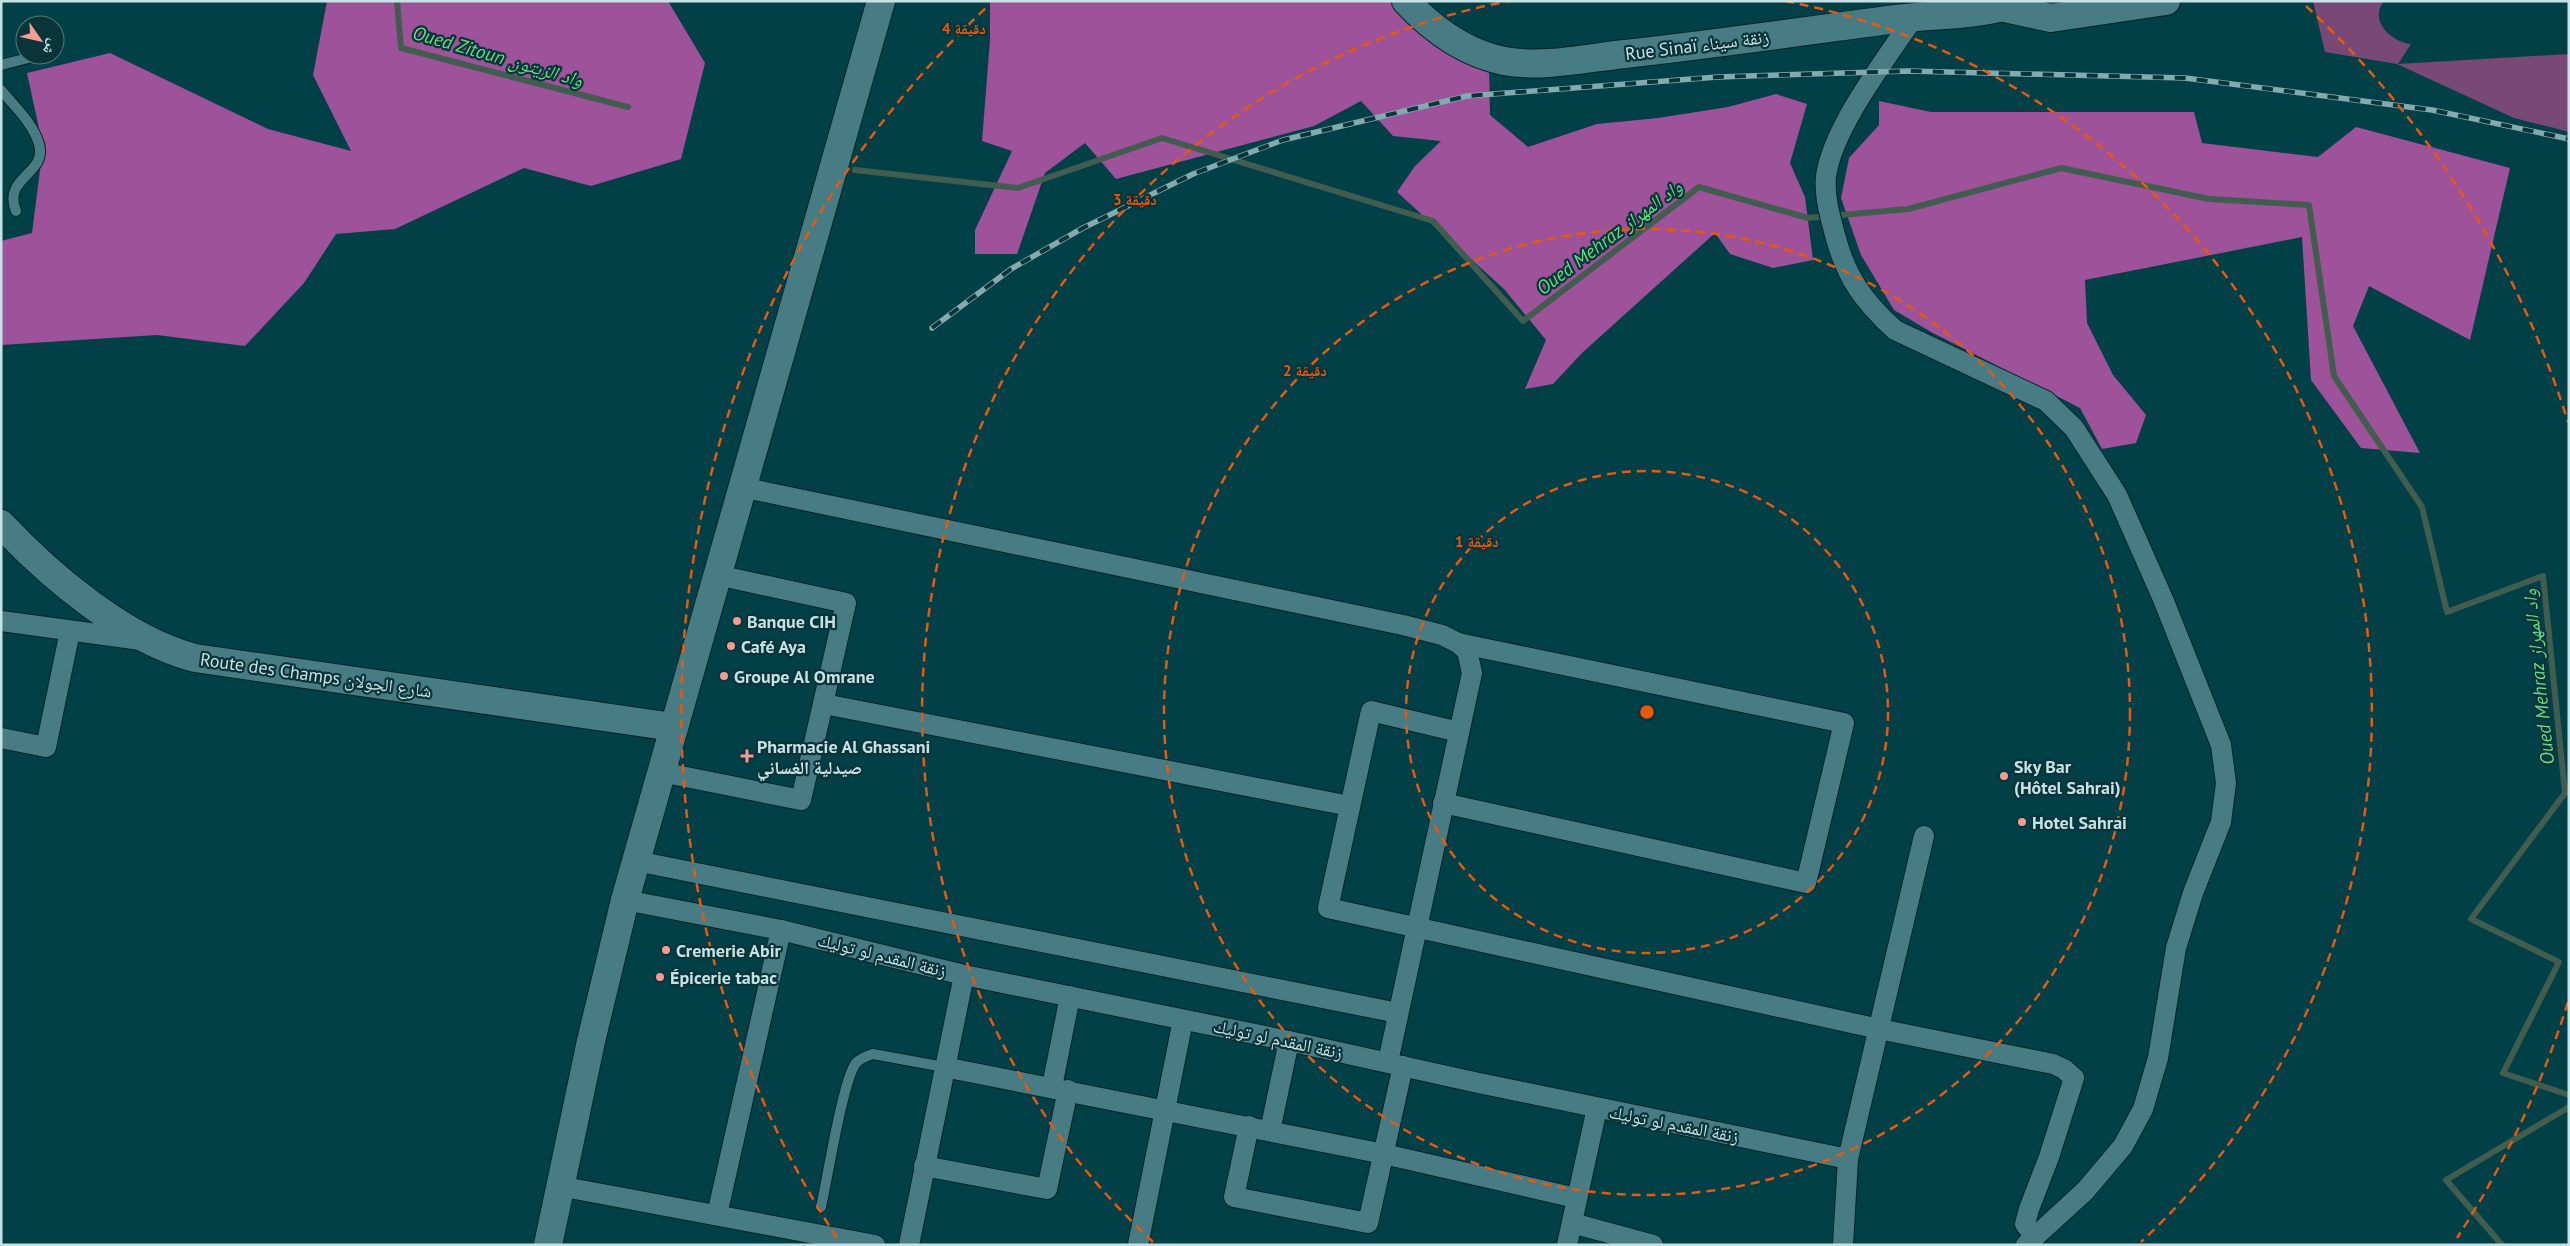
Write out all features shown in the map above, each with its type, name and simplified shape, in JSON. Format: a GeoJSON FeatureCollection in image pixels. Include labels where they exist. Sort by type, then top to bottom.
{"type":"FeatureCollection","features":[{"type":"Feature","properties":{"kind":"street"},"geometry":{"type":"LineString","coordinates":[[548,1245],[606,970],[741,487],[801,287],[880,1]]}},
{"type":"Feature","properties":{"kind":"street","name":"Rue Sinaï زنقة سيناء"},"geometry":{"type":"LineString","coordinates":[[1406,1],[1440,34],[1480,56],[1506,62],[1538,63],[1684,48],[2014,5],[2051,18],[2166,1]]}},
{"type":"Feature","properties":{"kind":"street"},"geometry":{"type":"LineString","coordinates":[[1459,732],[1371,711],[1328,908],[1417,926],[1879,1029],[2053,1064],[2074,1078],[2025,1224],[2031,1241],[2092,1183],[2123,1146],[2143,1109],[2158,1058],[2176,948],[2193,893],[2221,822],[2226,783],[2221,745],[2163,599],[2117,495],[2074,428],[2046,402],[1895,330],[1878,315],[1843,264],[1826,195],[1826,177],[1830,156],[1840,132],[1914,17]]}},
{"type":"Feature","properties":{"kind":"street"},"geometry":{"type":"LineString","coordinates":[[741,487],[1403,625],[1442,635],[1467,651],[1472,673],[1398,1013],[1396,1064],[1384,1154],[1368,1223],[1234,1197],[1249,1126]]}},
{"type":"Feature","properties":{"kind":"street","name":"Route des Champs شارع الجولان"},"geometry":{"type":"LineString","coordinates":[[1,524],[29,553],[64,584],[150,641],[174,653],[195,658],[673,727]]}},
{"type":"Feature","properties":{"kind":"street"},"geometry":{"type":"LineString","coordinates":[[661,772],[801,800],[846,603],[717,575]]}},
{"type":"Feature","properties":{"kind":"street"},"geometry":{"type":"LineString","coordinates":[[1,621],[150,641]]}},
{"type":"Feature","properties":{"kind":"street"},"geometry":{"type":"LineString","coordinates":[[1,738],[46,746],[70,631]]}},
{"type":"Feature","properties":{"kind":"street"},"geometry":{"type":"LineString","coordinates":[[1444,803],[1806,883],[1844,724],[1458,644]]}},
{"type":"Feature","properties":{"kind":"street"},"geometry":{"type":"LineString","coordinates":[[824,704],[1350,806]]}},
{"type":"Feature","properties":{"kind":"street"},"geometry":{"type":"LineString","coordinates":[[1843,1245],[1848,1159],[1924,836]]}},
{"type":"Feature","properties":{"kind":"street"},"geometry":{"type":"LineString","coordinates":[[636,861],[1398,1013]]}},
{"type":"Feature","properties":{"kind":"street","name":"زنقة المقدم لو توليك"},"geometry":{"type":"LineString","coordinates":[[625,900],[781,930],[964,975],[1289,1041],[1597,1108],[1848,1159]]}},
{"type":"Feature","properties":{"kind":"street"},"geometry":{"type":"LineString","coordinates":[[717,1215],[781,930]]}},
{"type":"Feature","properties":{"kind":"street"},"geometry":{"type":"LineString","coordinates":[[909,1245],[964,975]]}},
{"type":"Feature","properties":{"kind":"street"},"geometry":{"type":"LineString","coordinates":[[924,1166],[1047,1189],[1070,996]]}},
{"type":"Feature","properties":{"kind":"street"},"geometry":{"type":"LineString","coordinates":[[1138,1245],[1184,1020]]}},
{"type":"Feature","properties":{"kind":"street"},"geometry":{"type":"LineString","coordinates":[[1270,1131],[1289,1041]]}},
{"type":"Feature","properties":{"kind":"street"},"geometry":{"type":"LineString","coordinates":[[944,1067],[1249,1126],[1384,1154],[1576,1198]]}},
{"type":"Feature","properties":{"kind":"street"},"geometry":{"type":"LineString","coordinates":[[1567,1245],[1597,1108]]}},
{"type":"Feature","properties":{"kind":"street"},"geometry":{"type":"LineString","coordinates":[[559,1186],[849,1242],[875,1245]]}},
{"type":"Feature","properties":{"kind":"street"},"geometry":{"type":"LineString","coordinates":[[1572,1223],[1653,1245]]}},
{"type":"Feature","properties":{"kind":"lane"},"geometry":{"type":"LineString","coordinates":[[1,65],[15,61]]}},
{"type":"Feature","properties":{"kind":"lane"},"geometry":{"type":"LineString","coordinates":[[1,90],[34,131],[40,146],[39,158],[34,168],[16,184],[13,194],[16,211]]}},
{"type":"Feature","properties":{"kind":"lane"},"geometry":{"type":"LineString","coordinates":[[821,1207],[847,1085],[855,1064],[865,1056],[873,1054],[944,1067]]}},
{"type":"Feature","properties":{"kind":"shaded area"},"geometry":{"type":"Polygon","coordinates":[[[327,1],[668,1],[705,63],[681,159],[591,186],[524,168],[395,229],[336,234],[304,283],[245,346],[157,335],[1,345],[1,241],[32,233],[43,147],[27,73],[110,53],[268,129],[351,151],[313,75],[327,1]]]}},
{"type":"Feature","properties":{"kind":"shaded area"},"geometry":{"type":"Polygon","coordinates":[[[990,1],[1400,1],[1489,65],[1490,115],[1528,147],[1597,124],[1658,118],[1728,107],[1776,94],[1807,104],[1790,163],[1805,197],[1813,260],[1773,268],[1730,254],[1715,233],[1582,353],[1553,384],[1525,389],[1546,340],[1504,289],[1397,192],[1415,166],[1441,141],[1393,136],[1361,101],[1314,126],[1116,179],[1085,143],[1045,173],[1017,254],[975,254],[975,230],[1012,151],[982,141],[990,40],[990,1]]]}},
{"type":"Feature","properties":{"kind":"shaded area"},"geometry":{"type":"Polygon","coordinates":[[[2313,1],[2384,1],[2379,16],[2384,29],[2397,39],[2411,44],[2398,64],[2569,54],[2569,132],[2514,118],[2397,64],[2325,52],[2313,1]]]}},
{"type":"Feature","properties":{"kind":"shaded area"},"geometry":{"type":"Polygon","coordinates":[[[1879,101],[1931,112],[2194,112],[2202,143],[2318,157],[2356,127],[2510,168],[2470,340],[2369,286],[2353,326],[2420,453],[2361,448],[2311,380],[2302,237],[2085,280],[2087,323],[2113,375],[2146,415],[2136,443],[2102,449],[2080,408],[1931,332],[1894,310],[1861,255],[1841,198],[1849,158],[1879,125],[1879,101]]]}},
{"type":"Feature","properties":{"kind":"waterway","name":"Oued Zitoun واد الزيتون"},"geometry":{"type":"LineString","coordinates":[[397,1],[401,48],[628,107]]}},
{"type":"Feature","properties":{"kind":"waterway","name":"Oued Mehraz واد المهراز"},"geometry":{"type":"LineString","coordinates":[[855,170],[1018,188],[1162,138],[1433,221],[1523,321],[1699,187],[1808,218],[1908,209],[2061,168],[2209,199],[2309,205],[2334,376],[2422,507],[2447,612],[2543,576],[2565,793],[2471,919],[2559,962],[2503,1073],[2569,1095]]}},
{"type":"Feature","properties":{"kind":"waterway","name":"Oued Mehraz واد المهراز"},"geometry":{"type":"LineString","coordinates":[[2502,1245],[2446,1180],[2569,1107]]}},
{"type":"Feature","properties":{"kind":"railway"},"geometry":{"type":"LineString","coordinates":[[932,328],[1011,269],[1083,228],[1193,174],[1283,140],[1467,96],[1718,77],[1909,71],[2185,78],[2432,110],[2569,139]]}},
{"type":"Feature","properties":{"kind":"place","name":"Banque CIH"},"geometry":{"type":"Point","coordinates":[737,621]}},
{"type":"Feature","properties":{"kind":"place","name":"Café Aya"},"geometry":{"type":"Point","coordinates":[731,646]}},
{"type":"Feature","properties":{"kind":"place","name":"Groupe Al Omrane"},"geometry":{"type":"Point","coordinates":[724,676]}},
{"type":"Feature","properties":{"kind":"place","name":"Pharmacie Al Ghassani صيدلية الغساني"},"geometry":{"type":"Point","coordinates":[747,756]}},
{"type":"Feature","properties":{"kind":"place","name":"Sky Bar (Hôtel Sahrai)"},"geometry":{"type":"Point","coordinates":[2004,776]}},
{"type":"Feature","properties":{"kind":"place","name":"Hotel Sahrai"},"geometry":{"type":"Point","coordinates":[2022,822]}},
{"type":"Feature","properties":{"kind":"place","name":"Cremerie Abir"},"geometry":{"type":"Point","coordinates":[666,950]}},
{"type":"Feature","properties":{"kind":"place","name":"Épicerie tabac"},"geometry":{"type":"Point","coordinates":[660,977]}}]}
